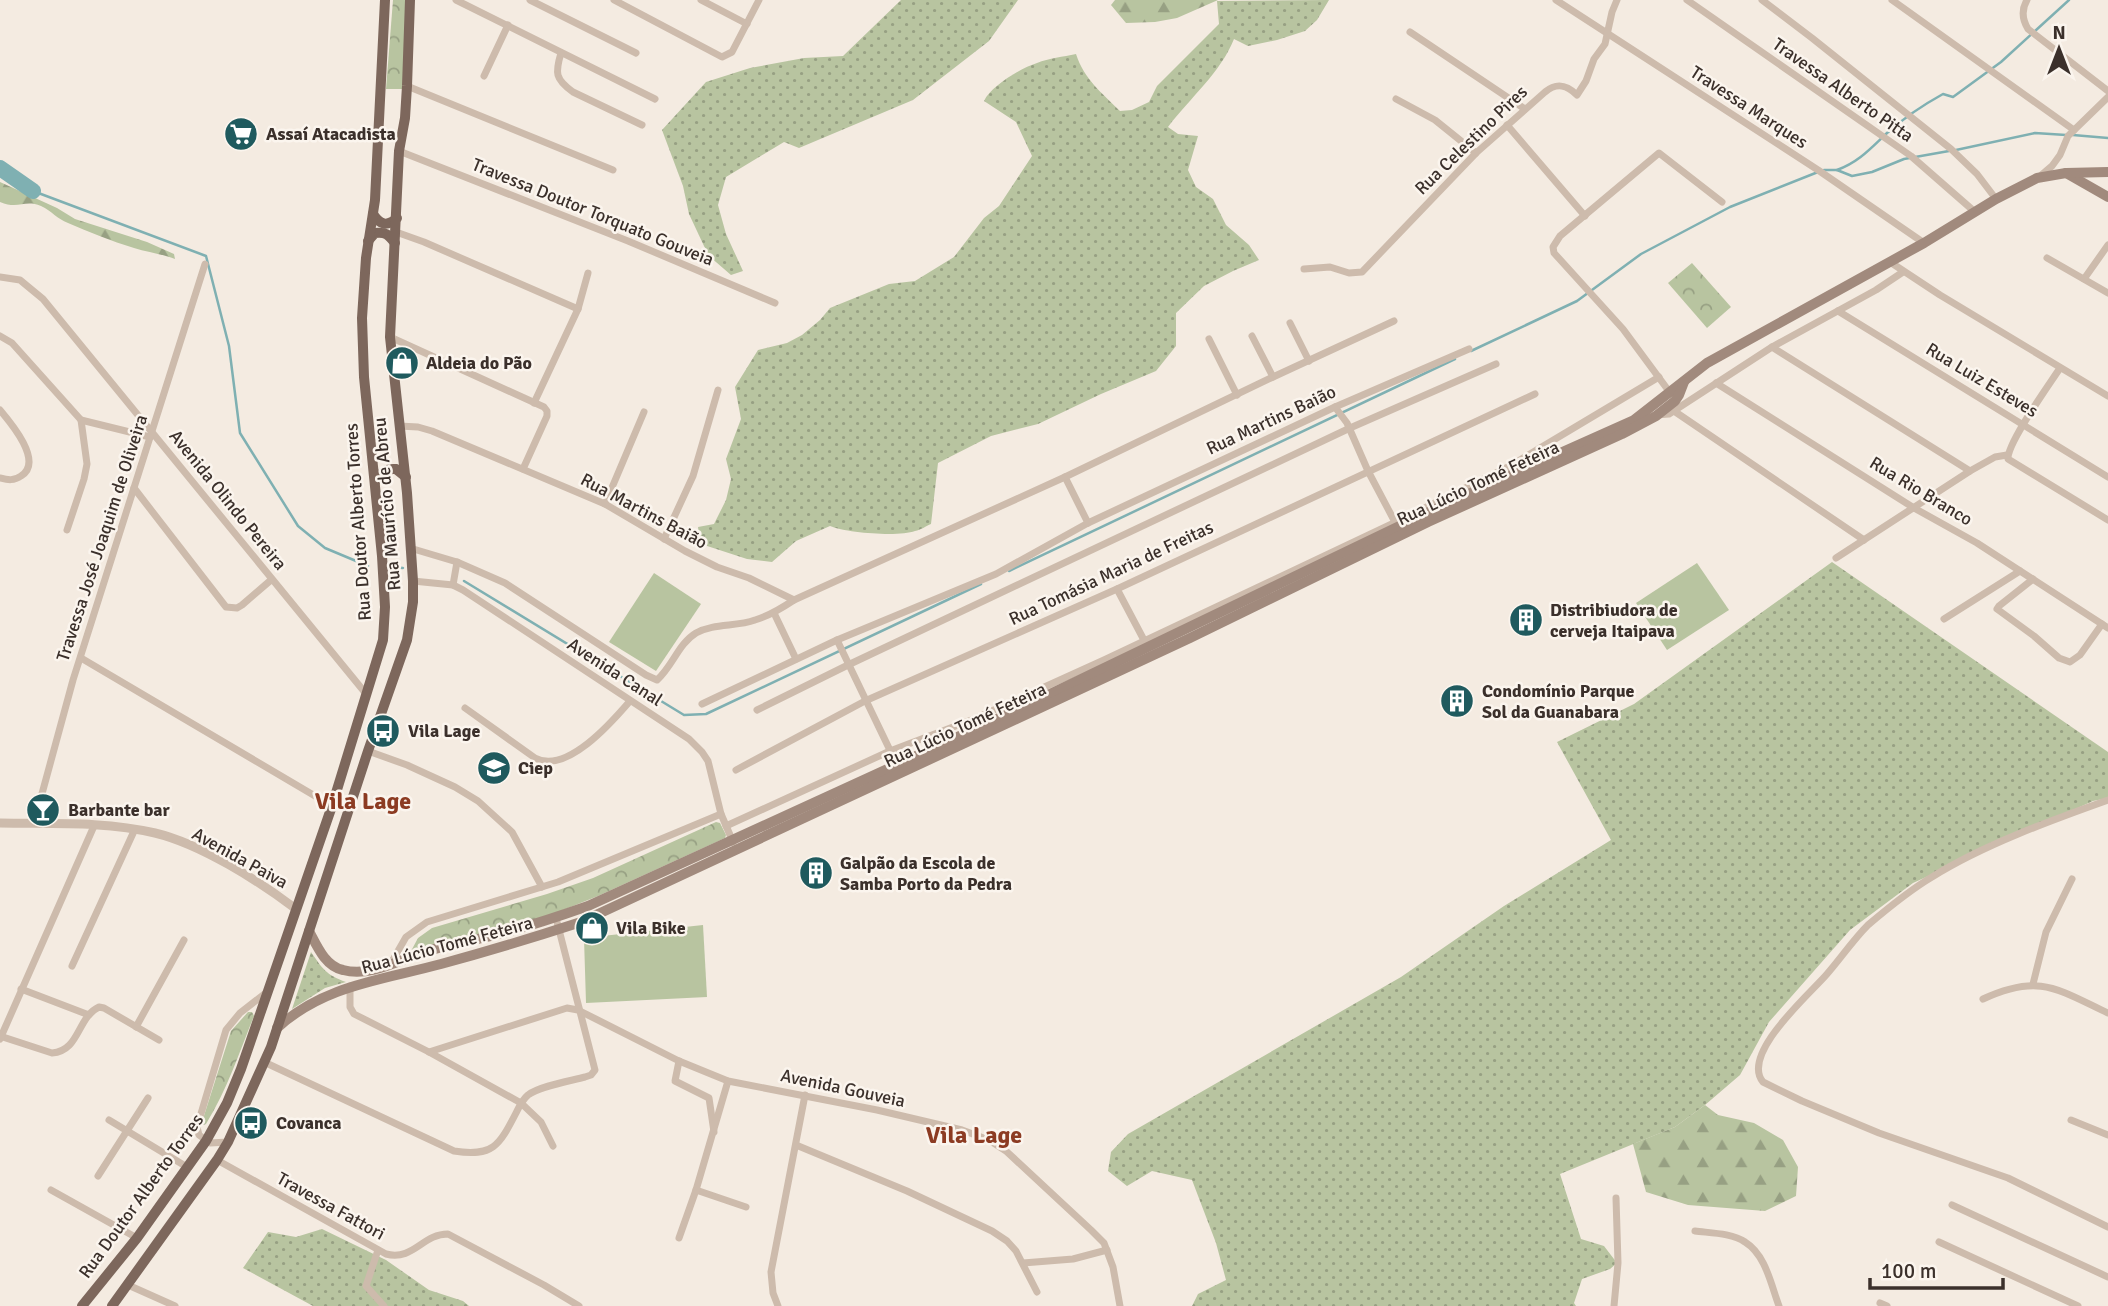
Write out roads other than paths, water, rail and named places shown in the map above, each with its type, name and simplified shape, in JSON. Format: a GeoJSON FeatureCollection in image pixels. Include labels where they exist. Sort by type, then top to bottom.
{"type":"FeatureCollection","features":[{"type":"Feature","properties":{"kind":"main road","name":"Rua Doutor Alberto Torres"},"geometry":{"type":"LineString","coordinates":[[82,1306],[137,1237],[206,1141],[232,1092],[332,806],[382,646],[382,556],[364,377],[362,318],[375,200],[385,0]]}},
{"type":"Feature","properties":{"kind":"main road","name":"Rua Maurício de Abreu"},"geometry":{"type":"LineString","coordinates":[[112,1306],[217,1160],[228,1142],[264,1062],[407,640],[413,602],[413,581],[406,477],[390,337],[399,151],[407,86],[410,0]]}},
{"type":"Feature","properties":{"kind":"main road","name":"Rua Lúcio Tomé Feteira"},"geometry":{"type":"LineString","coordinates":[[1399,528],[1622,434],[1656,416],[1679,396],[1684,382],[1707,363],[2037,178],[2066,173],[2108,172]]}},
{"type":"Feature","properties":{"kind":"main road"},"geometry":{"type":"LineString","coordinates":[[2066,173],[2108,198]]}},
{"type":"Feature","properties":{"kind":"main road"},"geometry":{"type":"LineString","coordinates":[[373,214],[384,225],[397,218]]}},
{"type":"Feature","properties":{"kind":"main road"},"geometry":{"type":"LineString","coordinates":[[369,241],[375,233],[388,233],[395,238]]}},
{"type":"Feature","properties":{"kind":"main road","name":"Rua Lúcio Tomé Feteira"},"geometry":{"type":"LineString","coordinates":[[309,931],[326,959],[336,968],[363,971],[556,918],[588,906],[731,839],[898,769],[1399,528],[1634,420],[1645,412],[1673,402]]}},
{"type":"Feature","properties":{"kind":"main road"},"geometry":{"type":"LineString","coordinates":[[375,482],[382,470],[387,469],[396,469],[406,477]]}},
{"type":"Feature","properties":{"kind":"main road","name":"Rua Lúcio Tomé Feteira"},"geometry":{"type":"LineString","coordinates":[[276,1028],[318,998],[350,986],[493,950],[582,922],[737,851],[875,784],[898,769]]}},
{"type":"Feature","properties":{"kind":"street"},"geometry":{"type":"LineString","coordinates":[[456,0],[655,99]]}},
{"type":"Feature","properties":{"kind":"street"},"geometry":{"type":"LineString","coordinates":[[530,0],[636,53]]}},
{"type":"Feature","properties":{"kind":"street"},"geometry":{"type":"LineString","coordinates":[[614,0],[722,57],[732,52],[759,0]]}},
{"type":"Feature","properties":{"kind":"street"},"geometry":{"type":"LineString","coordinates":[[701,0],[747,24]]}},
{"type":"Feature","properties":{"kind":"street","name":"Travessa Marques"},"geometry":{"type":"LineString","coordinates":[[1556,0],[1818,170],[1924,243]]}},
{"type":"Feature","properties":{"kind":"street","name":"Rua Celestino Pires"},"geometry":{"type":"LineString","coordinates":[[1304,270],[1330,267],[1349,273],[1362,272],[1476,153],[1552,86],[1569,88],[1577,95],[1586,81],[1594,59],[1605,44],[1617,0]]}},
{"type":"Feature","properties":{"kind":"street","name":"Travessa Alberto Pitta"},"geometry":{"type":"LineString","coordinates":[[1687,0],[1911,156],[1975,212]]}},
{"type":"Feature","properties":{"kind":"street"},"geometry":{"type":"LineString","coordinates":[[1762,0],[1951,149],[1977,174],[1996,200]]}},
{"type":"Feature","properties":{"kind":"street"},"geometry":{"type":"LineString","coordinates":[[1892,0],[1999,76],[2071,132]]}},
{"type":"Feature","properties":{"kind":"street"},"geometry":{"type":"LineString","coordinates":[[2027,0],[2022,17],[2028,29],[2108,91]]}},
{"type":"Feature","properties":{"kind":"street"},"geometry":{"type":"LineString","coordinates":[[484,76],[508,25]]}},
{"type":"Feature","properties":{"kind":"street"},"geometry":{"type":"LineString","coordinates":[[1410,32],[1508,95],[1525,109]]}},
{"type":"Feature","properties":{"kind":"street"},"geometry":{"type":"LineString","coordinates":[[561,53],[557,71],[563,85],[642,125]]}},
{"type":"Feature","properties":{"kind":"street"},"geometry":{"type":"LineString","coordinates":[[407,86],[613,170]]}},
{"type":"Feature","properties":{"kind":"street"},"geometry":{"type":"LineString","coordinates":[[2037,178],[2052,166],[2071,132],[2108,97]]}},
{"type":"Feature","properties":{"kind":"street"},"geometry":{"type":"LineString","coordinates":[[1396,99],[1435,120],[1476,153]]}},
{"type":"Feature","properties":{"kind":"street"},"geometry":{"type":"LineString","coordinates":[[1507,125],[1585,216]]}},
{"type":"Feature","properties":{"kind":"street","name":"Travessa Doutor Torquato Gouveia"},"geometry":{"type":"LineString","coordinates":[[399,151],[628,241],[775,303]]}},
{"type":"Feature","properties":{"kind":"street"},"geometry":{"type":"LineString","coordinates":[[1722,202],[1659,153],[1560,236],[1553,247],[1554,253],[1623,329],[1660,377],[1673,402],[1864,540]]}},
{"type":"Feature","properties":{"kind":"street"},"geometry":{"type":"LineString","coordinates":[[395,238],[424,242],[578,309]]}},
{"type":"Feature","properties":{"kind":"street"},"geometry":{"type":"LineString","coordinates":[[2084,279],[2108,245]]}},
{"type":"Feature","properties":{"kind":"street"},"geometry":{"type":"LineString","coordinates":[[2047,258],[2108,293]]}},
{"type":"Feature","properties":{"kind":"street"},"geometry":{"type":"LineString","coordinates":[[1890,262],[2108,396]]}},
{"type":"Feature","properties":{"kind":"street","name":"Travessa José Joaquim de Oliveira"},"geometry":{"type":"LineString","coordinates":[[33,823],[73,680],[205,264]]}},
{"type":"Feature","properties":{"kind":"street","name":"Rua Lúcio Tomé Feteira"},"geometry":{"type":"LineString","coordinates":[[1673,402],[1716,383],[1772,347],[1903,272]]}},
{"type":"Feature","properties":{"kind":"street"},"geometry":{"type":"LineString","coordinates":[[534,403],[578,309],[588,273]]}},
{"type":"Feature","properties":{"kind":"street","name":"Avenida Olindo Pereira"},"geometry":{"type":"LineString","coordinates":[[0,276],[20,280],[43,299],[367,695]]}},
{"type":"Feature","properties":{"kind":"street","name":"Rua Luiz Esteves"},"geometry":{"type":"LineString","coordinates":[[1838,311],[2108,477]]}},
{"type":"Feature","properties":{"kind":"street","name":"Rua Martins Baião"},"geometry":{"type":"LineString","coordinates":[[652,678],[660,678],[685,642],[698,632],[756,620],[774,613],[794,600],[1065,477],[1394,321]]}},
{"type":"Feature","properties":{"kind":"street"},"geometry":{"type":"LineString","coordinates":[[1290,323],[1309,361]]}},
{"type":"Feature","properties":{"kind":"street"},"geometry":{"type":"LineString","coordinates":[[0,336],[12,343],[80,420],[87,464],[67,530]]}},
{"type":"Feature","properties":{"kind":"street"},"geometry":{"type":"LineString","coordinates":[[1252,336],[1273,377]]}},
{"type":"Feature","properties":{"kind":"street"},"geometry":{"type":"LineString","coordinates":[[390,337],[544,407],[547,416],[523,468]]}},
{"type":"Feature","properties":{"kind":"street"},"geometry":{"type":"LineString","coordinates":[[1209,339],[1237,396]]}},
{"type":"Feature","properties":{"kind":"street"},"geometry":{"type":"LineString","coordinates":[[1772,347],[1970,471]]}},
{"type":"Feature","properties":{"kind":"street","name":"Rua Martins Baião"},"geometry":{"type":"LineString","coordinates":[[702,704],[837,640],[996,574],[1088,523],[1469,349]]}},
{"type":"Feature","properties":{"kind":"street"},"geometry":{"type":"LineString","coordinates":[[757,710],[847,663],[1348,426],[1496,364]]}},
{"type":"Feature","properties":{"kind":"street"},"geometry":{"type":"LineString","coordinates":[[2007,455],[2060,368]]}},
{"type":"Feature","properties":{"kind":"street"},"geometry":{"type":"LineString","coordinates":[[1337,410],[1348,426],[1368,471],[1399,528],[1660,377]]}},
{"type":"Feature","properties":{"kind":"street","name":"Rua Rio Branco"},"geometry":{"type":"LineString","coordinates":[[1716,383],[1914,508],[1977,543],[2105,626]]}},
{"type":"Feature","properties":{"kind":"street"},"geometry":{"type":"LineString","coordinates":[[664,539],[693,476],[718,390]]}},
{"type":"Feature","properties":{"kind":"street","name":"Rua Tomásia Maria de Freitas"},"geometry":{"type":"LineString","coordinates":[[736,771],[865,701],[1117,589],[1535,394]]}},
{"type":"Feature","properties":{"kind":"street"},"geometry":{"type":"LineString","coordinates":[[0,410],[24,443],[29,456],[28,471],[15,480],[0,478]]}},
{"type":"Feature","properties":{"kind":"street"},"geometry":{"type":"LineString","coordinates":[[605,504],[644,412]]}},
{"type":"Feature","properties":{"kind":"street"},"geometry":{"type":"LineString","coordinates":[[1645,412],[1656,416]]}},
{"type":"Feature","properties":{"kind":"street"},"geometry":{"type":"LineString","coordinates":[[80,420],[151,434]]}},
{"type":"Feature","properties":{"kind":"street","name":"Rua Martins Baião"},"geometry":{"type":"LineString","coordinates":[[400,426],[432,431],[605,504],[717,567],[794,600]]}},
{"type":"Feature","properties":{"kind":"street"},"geometry":{"type":"LineString","coordinates":[[1836,558],[1970,471],[1994,457],[2007,455]]}},
{"type":"Feature","properties":{"kind":"street"},"geometry":{"type":"LineString","coordinates":[[2007,455],[2012,463],[2108,520]]}},
{"type":"Feature","properties":{"kind":"street"},"geometry":{"type":"LineString","coordinates":[[1065,477],[1088,523]]}},
{"type":"Feature","properties":{"kind":"street"},"geometry":{"type":"LineString","coordinates":[[134,488],[226,607],[237,608],[242,605],[271,580]]}},
{"type":"Feature","properties":{"kind":"street","name":"Avenida Canal"},"geometry":{"type":"LineString","coordinates":[[410,548],[457,562],[505,583],[652,678]]}},
{"type":"Feature","properties":{"kind":"street"},"geometry":{"type":"LineString","coordinates":[[453,585],[457,562]]}},
{"type":"Feature","properties":{"kind":"street"},"geometry":{"type":"LineString","coordinates":[[1944,619],[2020,571]]}},
{"type":"Feature","properties":{"kind":"street"},"geometry":{"type":"LineString","coordinates":[[2033,579],[1997,609],[2059,658],[2065,661],[2073,660],[2105,626]]}},
{"type":"Feature","properties":{"kind":"street","name":"Avenida Canal"},"geometry":{"type":"LineString","coordinates":[[413,581],[453,585],[689,739],[709,761],[721,814],[737,851]]}},
{"type":"Feature","properties":{"kind":"street"},"geometry":{"type":"LineString","coordinates":[[726,826],[890,751],[1147,648],[1117,589]]}},
{"type":"Feature","properties":{"kind":"street"},"geometry":{"type":"LineString","coordinates":[[774,613],[796,659]]}},
{"type":"Feature","properties":{"kind":"street"},"geometry":{"type":"LineString","coordinates":[[837,640],[898,769]]}},
{"type":"Feature","properties":{"kind":"street"},"geometry":{"type":"LineString","coordinates":[[81,657],[332,806]]}},
{"type":"Feature","properties":{"kind":"street"},"geometry":{"type":"LineString","coordinates":[[465,708],[535,758],[551,762],[561,760],[592,740],[631,701]]}},
{"type":"Feature","properties":{"kind":"street"},"geometry":{"type":"LineString","coordinates":[[368,751],[407,765],[478,801],[512,832],[542,887]]}},
{"type":"Feature","properties":{"kind":"street"},"geometry":{"type":"LineString","coordinates":[[2108,800],[2027,831],[1951,866],[1931,877],[1881,915],[1858,935],[1826,975],[1783,1020],[1763,1049],[1758,1071],[1763,1082],[1802,1101],[1910,1145],[2008,1178],[2108,1227]]}},
{"type":"Feature","properties":{"kind":"street"},"geometry":{"type":"LineString","coordinates":[[390,965],[406,937],[427,922],[542,887],[607,863],[721,814]]}},
{"type":"Feature","properties":{"kind":"street","name":"Avenida Paiva"},"geometry":{"type":"LineString","coordinates":[[0,823],[135,829],[170,838],[242,873],[296,909]]}},
{"type":"Feature","properties":{"kind":"street"},"geometry":{"type":"LineString","coordinates":[[94,826],[1,1038],[52,1053],[64,1051],[70,1047],[89,1015],[95,1009],[104,1008],[159,1040]]}},
{"type":"Feature","properties":{"kind":"street"},"geometry":{"type":"LineString","coordinates":[[72,966],[135,829]]}},
{"type":"Feature","properties":{"kind":"street"},"geometry":{"type":"LineString","coordinates":[[2033,984],[2046,932],[2072,879]]}},
{"type":"Feature","properties":{"kind":"street"},"geometry":{"type":"LineString","coordinates":[[264,1062],[454,1151],[477,1154],[493,1147],[503,1137],[521,1103],[529,1094],[591,1075],[595,1070],[556,918]]}},
{"type":"Feature","properties":{"kind":"street"},"geometry":{"type":"LineString","coordinates":[[136,1027],[184,940]]}},
{"type":"Feature","properties":{"kind":"street"},"geometry":{"type":"LineString","coordinates":[[1983,999],[2015,986],[2033,984],[2070,995],[2108,1013]]}},
{"type":"Feature","properties":{"kind":"street"},"geometry":{"type":"LineString","coordinates":[[350,986],[349,1007],[354,1014],[521,1103],[541,1122],[553,1146]]}},
{"type":"Feature","properties":{"kind":"street"},"geometry":{"type":"LineString","coordinates":[[22,989],[89,1015]]}},
{"type":"Feature","properties":{"kind":"street"},"geometry":{"type":"LineString","coordinates":[[228,1142],[215,1144],[206,1141],[199,1135],[197,1127],[226,1030],[240,1013],[268,992]]}},
{"type":"Feature","properties":{"kind":"street"},"geometry":{"type":"LineString","coordinates":[[429,1052],[567,1008],[578,1010]]}},
{"type":"Feature","properties":{"kind":"street","name":"Avenida Gouveia"},"geometry":{"type":"LineString","coordinates":[[578,1010],[679,1061],[728,1081],[962,1130],[989,1140],[1006,1151],[1104,1243],[1113,1267],[1119,1306]]}},
{"type":"Feature","properties":{"kind":"street"},"geometry":{"type":"LineString","coordinates":[[679,1061],[675,1081],[709,1098],[714,1132]]}},
{"type":"Feature","properties":{"kind":"street"},"geometry":{"type":"LineString","coordinates":[[679,1238],[728,1081]]}},
{"type":"Feature","properties":{"kind":"street"},"geometry":{"type":"LineString","coordinates":[[778,1306],[773,1293],[771,1272],[804,1095]]}},
{"type":"Feature","properties":{"kind":"street"},"geometry":{"type":"LineString","coordinates":[[98,1176],[148,1098]]}},
{"type":"Feature","properties":{"kind":"street"},"geometry":{"type":"LineString","coordinates":[[2071,1119],[2108,1135]]}},
{"type":"Feature","properties":{"kind":"street"},"geometry":{"type":"LineString","coordinates":[[108,1120],[187,1167]]}},
{"type":"Feature","properties":{"kind":"street"},"geometry":{"type":"LineString","coordinates":[[796,1144],[977,1222],[1007,1241],[1016,1251],[1037,1292]]}},
{"type":"Feature","properties":{"kind":"street","name":"Travessa Fattori"},"geometry":{"type":"LineString","coordinates":[[217,1160],[386,1254],[402,1256],[435,1236],[448,1234],[579,1306]]}},
{"type":"Feature","properties":{"kind":"street"},"geometry":{"type":"LineString","coordinates":[[51,1190],[137,1237]]}},
{"type":"Feature","properties":{"kind":"street"},"geometry":{"type":"LineString","coordinates":[[696,1190],[747,1207]]}},
{"type":"Feature","properties":{"kind":"street"},"geometry":{"type":"LineString","coordinates":[[1614,1306],[1618,1263],[1616,1198]]}},
{"type":"Feature","properties":{"kind":"street"},"geometry":{"type":"LineString","coordinates":[[1952,1205],[2108,1277]]}},
{"type":"Feature","properties":{"kind":"street"},"geometry":{"type":"LineString","coordinates":[[1695,1231],[1743,1240],[1751,1247],[1763,1263],[1779,1306]]}},
{"type":"Feature","properties":{"kind":"street"},"geometry":{"type":"LineString","coordinates":[[1939,1242],[2078,1306]]}},
{"type":"Feature","properties":{"kind":"street"},"geometry":{"type":"LineString","coordinates":[[378,1250],[366,1286],[384,1306]]}},
{"type":"Feature","properties":{"kind":"street"},"geometry":{"type":"LineString","coordinates":[[1023,1263],[1073,1259],[1107,1250]]}},
{"type":"Feature","properties":{"kind":"street"},"geometry":{"type":"LineString","coordinates":[[128,1285],[175,1306]]}},
{"type":"Feature","properties":{"kind":"waterway"},"geometry":{"type":"LineString","coordinates":[[1837,170],[1858,159],[1921,107],[1943,94],[1953,97],[2001,62],[2069,0]]}},
{"type":"Feature","properties":{"kind":"waterway"},"geometry":{"type":"LineString","coordinates":[[1956,150],[2035,133],[2066,135]]}},
{"type":"Feature","properties":{"kind":"waterway"},"geometry":{"type":"LineString","coordinates":[[2073,135],[2108,138]]}},
{"type":"Feature","properties":{"kind":"waterway"},"geometry":{"type":"LineString","coordinates":[[1824,170],[1837,170],[1852,176],[1872,172],[1904,159],[1949,151]]}},
{"type":"Feature","properties":{"kind":"waterway"},"geometry":{"type":"LineString","coordinates":[[0,168],[33,191]]}},
{"type":"Feature","properties":{"kind":"waterway"},"geometry":{"type":"LineString","coordinates":[[1471,351],[1577,301],[1641,254],[1730,207],[1818,172]]}},
{"type":"Feature","properties":{"kind":"waterway"},"geometry":{"type":"LineString","coordinates":[[33,191],[206,256],[229,346],[240,433],[298,526],[325,548],[368,566]]}},
{"type":"Feature","properties":{"kind":"waterway"},"geometry":{"type":"LineString","coordinates":[[1009,571],[1455,359]]}},
{"type":"Feature","properties":{"kind":"waterway"},"geometry":{"type":"LineString","coordinates":[[391,567],[403,568]]}},
{"type":"Feature","properties":{"kind":"waterway"},"geometry":{"type":"LineString","coordinates":[[464,581],[684,715],[706,714],[981,584]]}},
{"type":"Feature","properties":{"kind":"place","name":"Assaí Atacadista"},"geometry":{"type":"Point","coordinates":[241,134]}},
{"type":"Feature","properties":{"kind":"place","name":"Aldeia do Pão"},"geometry":{"type":"Point","coordinates":[402,363]}},
{"type":"Feature","properties":{"kind":"place","name":"Distribiudora de cerveja Itaipava"},"geometry":{"type":"Point","coordinates":[1526,620]}},
{"type":"Feature","properties":{"kind":"place","name":"Condomínio Parque Sol da Guanabara"},"geometry":{"type":"Point","coordinates":[1457,701]}},
{"type":"Feature","properties":{"kind":"place","name":"Vila Lage"},"geometry":{"type":"Point","coordinates":[383,731]}},
{"type":"Feature","properties":{"kind":"place","name":"Ciep"},"geometry":{"type":"Point","coordinates":[494,768]}},
{"type":"Feature","properties":{"kind":"place","name":"Barbante bar"},"geometry":{"type":"Point","coordinates":[43,810]}},
{"type":"Feature","properties":{"kind":"place","name":"Galpão da Escola de Samba Porto da Pedra"},"geometry":{"type":"Point","coordinates":[816,873]}},
{"type":"Feature","properties":{"kind":"place","name":"Vila Bike"},"geometry":{"type":"Point","coordinates":[592,928]}},
{"type":"Feature","properties":{"kind":"place","name":"Covanca"},"geometry":{"type":"Point","coordinates":[251,1123]}},
{"type":"Feature","properties":{"kind":"district","name":"Vila Lage"},"geometry":{"type":"Point","coordinates":[363,801]}},
{"type":"Feature","properties":{"kind":"district","name":"Vila Lage"},"geometry":{"type":"Point","coordinates":[974,1135]}}]}
